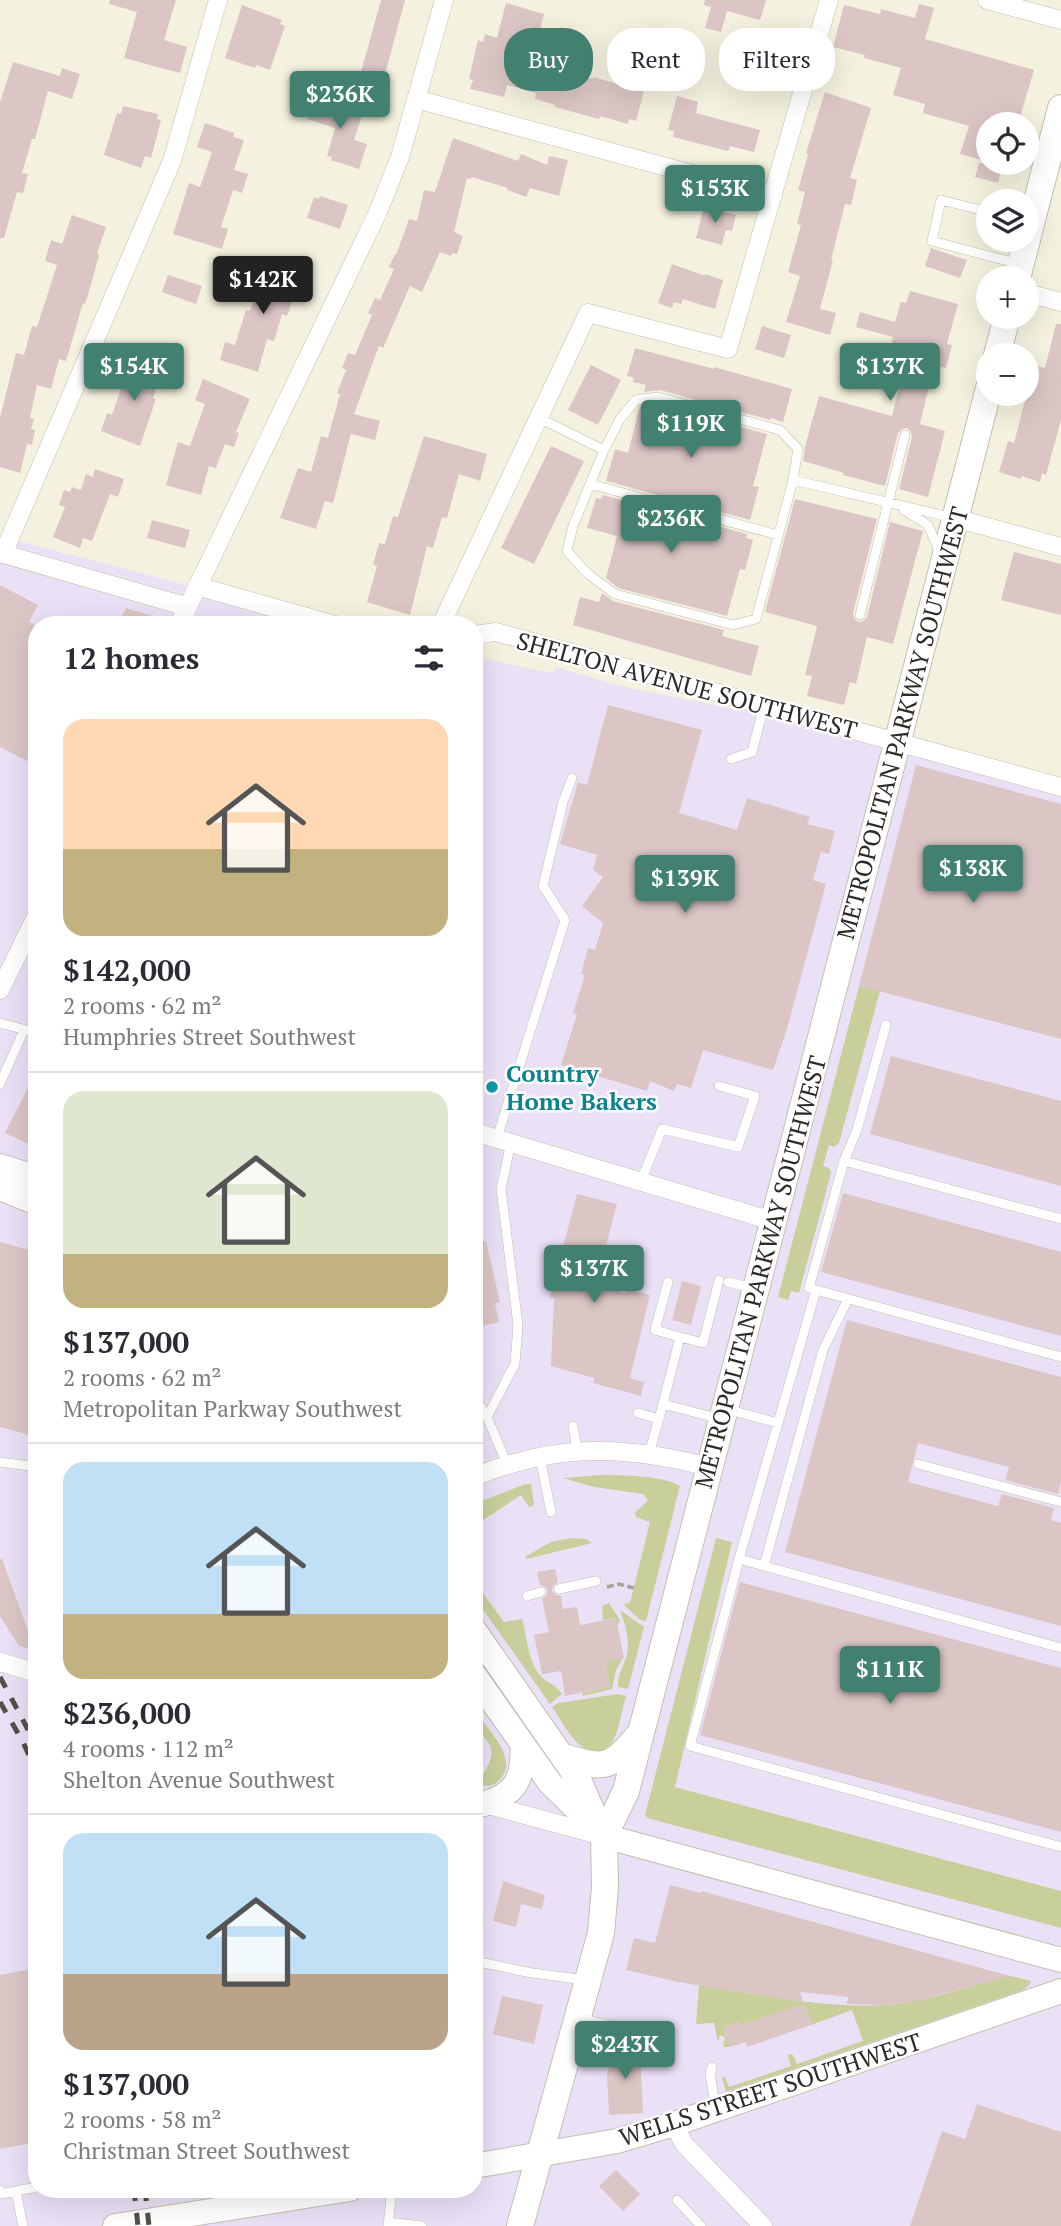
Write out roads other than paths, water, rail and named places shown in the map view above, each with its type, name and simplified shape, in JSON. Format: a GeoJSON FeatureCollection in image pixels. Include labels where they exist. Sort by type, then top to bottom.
{"type":"FeatureCollection","features":[{"type":"Feature","properties":{"kind":"main road"},"geometry":{"type":"LineString","coordinates":[[1023,255],[1061,108]]}},
{"type":"Feature","properties":{"kind":"main road","name":"METROPOLITAN PARKWAY SOUTHWEST"},"geometry":{"type":"LineString","coordinates":[[604,1836],[625,1797],[984,406]]}},
{"type":"Feature","properties":{"kind":"main road"},"geometry":{"type":"LineString","coordinates":[[0,1166],[28,1175]]}},
{"type":"Feature","properties":{"kind":"main road"},"geometry":{"type":"LineString","coordinates":[[0,1188],[28,1199]]}},
{"type":"Feature","properties":{"kind":"main road"},"geometry":{"type":"LineString","coordinates":[[483,1643],[580,1782],[604,1836],[606,1887],[601,1933],[526,2218]]}},
{"type":"Feature","properties":{"kind":"main road"},"geometry":{"type":"LineString","coordinates":[[483,1691],[550,1783],[604,1836],[1061,1960]]}},
{"type":"Feature","properties":{"kind":"main road"},"geometry":{"type":"LineString","coordinates":[[564,1758],[589,1765],[606,1764],[618,1759],[642,1731]]}},
{"type":"Feature","properties":{"kind":"main road"},"geometry":{"type":"LineString","coordinates":[[483,1801],[500,1799],[515,1786],[522,1769],[523,1745]]}},
{"type":"Feature","properties":{"kind":"main road","name":"WELLS STREET SOUTHWEST"},"geometry":{"type":"LineString","coordinates":[[483,2164],[617,2141],[674,2124],[1061,1991]]}},
{"type":"Feature","properties":{"kind":"main road"},"geometry":{"type":"LineString","coordinates":[[115,2226],[175,2221],[301,2198]]}},
{"type":"Feature","properties":{"kind":"street"},"geometry":{"type":"LineString","coordinates":[[188,607],[1,553],[172,161],[218,0]]}},
{"type":"Feature","properties":{"kind":"street"},"geometry":{"type":"LineString","coordinates":[[184,616],[378,212],[400,157],[443,0]]}},
{"type":"Feature","properties":{"kind":"street"},"geometry":{"type":"LineString","coordinates":[[445,616],[589,313],[728,349],[830,0]]}},
{"type":"Feature","properties":{"kind":"street"},"geometry":{"type":"LineString","coordinates":[[987,0],[1061,20]]}},
{"type":"Feature","properties":{"kind":"street"},"geometry":{"type":"LineString","coordinates":[[416,99],[773,196]]}},
{"type":"Feature","properties":{"kind":"street"},"geometry":{"type":"LineString","coordinates":[[1039,296],[1061,302]]}},
{"type":"Feature","properties":{"kind":"street"},"geometry":{"type":"LineString","coordinates":[[955,518],[1061,547]]}},
{"type":"Feature","properties":{"kind":"street"},"geometry":{"type":"LineString","coordinates":[[197,586],[303,616]]}},
{"type":"Feature","properties":{"kind":"street","name":"SHELTON AVENUE SOUTHWEST"},"geometry":{"type":"LineString","coordinates":[[483,634],[496,632],[1061,787]]}},
{"type":"Feature","properties":{"kind":"street"},"geometry":{"type":"LineString","coordinates":[[0,990],[28,933]]}},
{"type":"Feature","properties":{"kind":"street"},"geometry":{"type":"LineString","coordinates":[[483,1134],[773,1221]]}},
{"type":"Feature","properties":{"kind":"street"},"geometry":{"type":"LineString","coordinates":[[483,1473],[507,1464],[577,1451],[628,1451],[669,1456],[709,1467]]}},
{"type":"Feature","properties":{"kind":"street"},"geometry":{"type":"LineString","coordinates":[[0,1662],[28,1670]]}},
{"type":"Feature","properties":{"kind":"street"},"geometry":{"type":"LineString","coordinates":[[483,1803],[604,1836]]}},
{"type":"Feature","properties":{"kind":"street"},"geometry":{"type":"LineString","coordinates":[[674,2124],[684,2144],[763,2226]]}},
{"type":"Feature","properties":{"kind":"lane"},"geometry":{"type":"LineString","coordinates":[[976,209],[941,200],[932,241],[976,248]]}},
{"type":"Feature","properties":{"kind":"lane"},"geometry":{"type":"LineString","coordinates":[[1004,252],[1023,255]]}},
{"type":"Feature","properties":{"kind":"lane"},"geometry":{"type":"LineString","coordinates":[[658,397],[780,430],[798,450],[793,480],[756,619],[733,625],[615,594],[587,573],[567,551],[573,526],[604,450],[620,419],[636,400],[658,397]]}},
{"type":"Feature","properties":{"kind":"lane"},"geometry":{"type":"LineString","coordinates":[[539,418],[604,450]]}},
{"type":"Feature","properties":{"kind":"lane"},"geometry":{"type":"LineString","coordinates":[[860,615],[892,504],[905,435]]}},
{"type":"Feature","properties":{"kind":"lane"},"geometry":{"type":"LineString","coordinates":[[793,480],[955,518]]}},
{"type":"Feature","properties":{"kind":"lane"},"geometry":{"type":"LineString","coordinates":[[590,484],[778,535]]}},
{"type":"Feature","properties":{"kind":"lane"},"geometry":{"type":"LineString","coordinates":[[892,504],[928,525],[944,561]]}},
{"type":"Feature","properties":{"kind":"lane"},"geometry":{"type":"LineString","coordinates":[[731,759],[752,752],[764,706]]}},
{"type":"Feature","properties":{"kind":"lane"},"geometry":{"type":"LineString","coordinates":[[486,1417],[514,1364],[518,1325],[501,1189],[504,1140],[509,1098],[565,920],[543,886],[563,802],[572,778]]}},
{"type":"Feature","properties":{"kind":"lane"},"geometry":{"type":"LineString","coordinates":[[0,1023],[28,1031]]}},
{"type":"Feature","properties":{"kind":"lane"},"geometry":{"type":"LineString","coordinates":[[886,1025],[809,1288],[1061,1357]]}},
{"type":"Feature","properties":{"kind":"lane"},"geometry":{"type":"LineString","coordinates":[[0,1084],[24,1030]]}},
{"type":"Feature","properties":{"kind":"lane"},"geometry":{"type":"LineString","coordinates":[[640,1181],[662,1129],[738,1147],[755,1096],[719,1086]]}},
{"type":"Feature","properties":{"kind":"lane"},"geometry":{"type":"LineString","coordinates":[[509,1098],[536,1105]]}},
{"type":"Feature","properties":{"kind":"lane"},"geometry":{"type":"LineString","coordinates":[[844,1161],[1061,1219]]}},
{"type":"Feature","properties":{"kind":"lane"},"geometry":{"type":"LineString","coordinates":[[667,1282],[655,1330],[703,1343],[723,1281],[755,1288]]}},
{"type":"Feature","properties":{"kind":"lane"},"geometry":{"type":"LineString","coordinates":[[816,1290],[739,1559],[690,1746],[1061,1847]]}},
{"type":"Feature","properties":{"kind":"lane"},"geometry":{"type":"LineString","coordinates":[[764,1566],[823,1350],[848,1299]]}},
{"type":"Feature","properties":{"kind":"lane"},"geometry":{"type":"LineString","coordinates":[[649,1454],[680,1337]]}},
{"type":"Feature","properties":{"kind":"lane"},"geometry":{"type":"LineString","coordinates":[[663,1404],[778,1423]]}},
{"type":"Feature","properties":{"kind":"lane"},"geometry":{"type":"LineString","coordinates":[[483,1412],[507,1464]]}},
{"type":"Feature","properties":{"kind":"lane"},"geometry":{"type":"LineString","coordinates":[[638,1413],[659,1419]]}},
{"type":"Feature","properties":{"kind":"lane"},"geometry":{"type":"LineString","coordinates":[[573,1426],[577,1451]]}},
{"type":"Feature","properties":{"kind":"lane"},"geometry":{"type":"LineString","coordinates":[[540,1457],[551,1512]]}},
{"type":"Feature","properties":{"kind":"lane"},"geometry":{"type":"LineString","coordinates":[[0,1462],[28,1466]]}},
{"type":"Feature","properties":{"kind":"lane"},"geometry":{"type":"LineString","coordinates":[[918,1464],[1061,1502]]}},
{"type":"Feature","properties":{"kind":"lane"},"geometry":{"type":"LineString","coordinates":[[739,1559],[1061,1648]]}},
{"type":"Feature","properties":{"kind":"lane"},"geometry":{"type":"LineString","coordinates":[[559,1589],[596,1581]]}},
{"type":"Feature","properties":{"kind":"lane"},"geometry":{"type":"LineString","coordinates":[[527,1596],[541,1592]]}},
{"type":"Feature","properties":{"kind":"lane"},"geometry":{"type":"LineString","coordinates":[[483,1963],[589,1980]]}},
{"type":"Feature","properties":{"kind":"lane"},"geometry":{"type":"LineString","coordinates":[[578,2017],[650,2035]]}},
{"type":"Feature","properties":{"kind":"lane"},"geometry":{"type":"LineString","coordinates":[[712,2067],[710,2074],[716,2111]]}},
{"type":"Feature","properties":{"kind":"lane"},"geometry":{"type":"LineString","coordinates":[[0,2190],[1,2194],[28,2189]]}},
{"type":"Feature","properties":{"kind":"lane"},"geometry":{"type":"LineString","coordinates":[[16,2191],[23,2226]]}},
{"type":"Feature","properties":{"kind":"lane"},"geometry":{"type":"LineString","coordinates":[[391,2198],[388,2224],[422,2226]]}},
{"type":"Feature","properties":{"kind":"lane"},"geometry":{"type":"LineString","coordinates":[[677,2200],[701,2226]]}},
{"type":"Feature","properties":{"kind":"railway"},"geometry":{"type":"LineString","coordinates":[[0,1677],[28,1730]]}},
{"type":"Feature","properties":{"kind":"railway"},"geometry":{"type":"LineString","coordinates":[[0,1702],[28,1753]]}},
{"type":"Feature","properties":{"kind":"railway"},"geometry":{"type":"LineString","coordinates":[[135,2198],[138,2226]]}},
{"type":"Feature","properties":{"kind":"railway"},"geometry":{"type":"LineString","coordinates":[[146,2198],[149,2226]]}},
{"type":"Feature","properties":{"kind":"place","name":"Country Home Bakers"},"geometry":{"type":"Point","coordinates":[492,1087]}}]}
